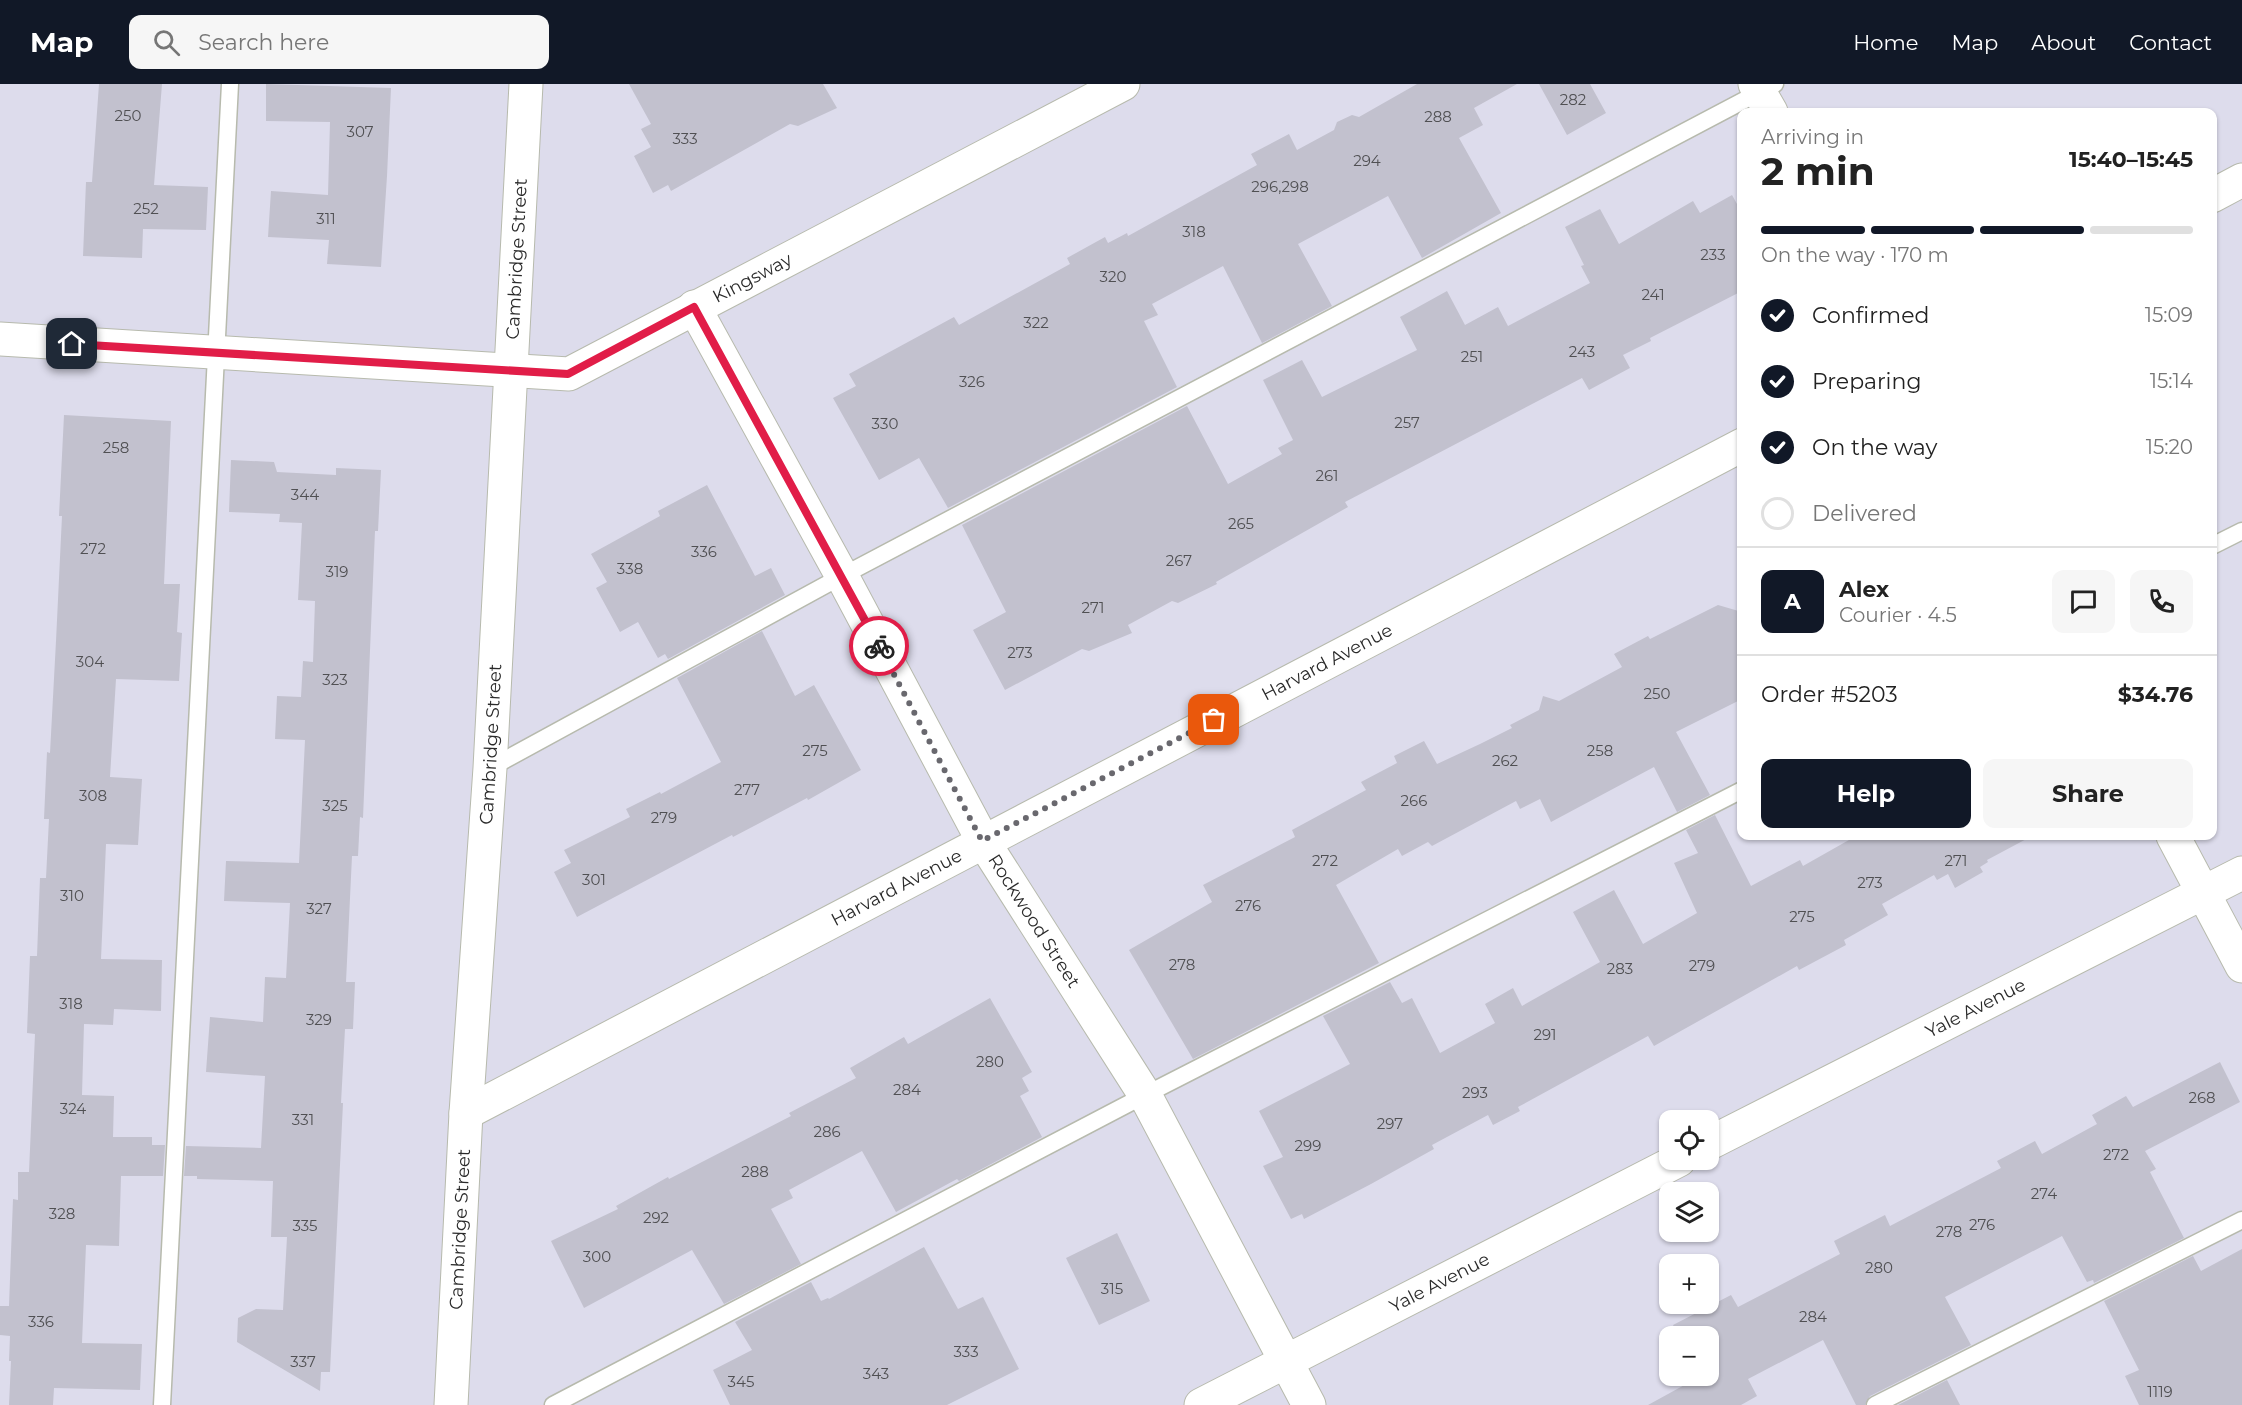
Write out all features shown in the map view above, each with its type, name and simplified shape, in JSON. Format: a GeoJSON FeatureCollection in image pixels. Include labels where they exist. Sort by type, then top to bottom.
{"type":"FeatureCollection","features":[{"type":"Feature","properties":{"kind":"street","name":"Cambridge Street"},"geometry":{"type":"LineString","coordinates":[[451,1405],[466,1113],[490,768],[526,84]]}},
{"type":"Feature","properties":{"kind":"street","name":"Kingsway"},"geometry":{"type":"LineString","coordinates":[[0,339],[568,374],[1123,84]]}},
{"type":"Feature","properties":{"kind":"street"},"geometry":{"type":"LineString","coordinates":[[2217,193],[2242,180]]}},
{"type":"Feature","properties":{"kind":"street","name":"Rockwood Street"},"geometry":{"type":"LineString","coordinates":[[694,307],[842,576],[982,841],[1145,1095],[1309,1405]]}},
{"type":"Feature","properties":{"kind":"street","name":"Harvard Avenue"},"geometry":{"type":"LineString","coordinates":[[466,1113],[1737,448]]}},
{"type":"Feature","properties":{"kind":"street"},"geometry":{"type":"LineString","coordinates":[[2175,840],[2242,966]]}},
{"type":"Feature","properties":{"kind":"street","name":"Yale Avenue"},"geometry":{"type":"LineString","coordinates":[[1719,1138],[2242,873]]}},
{"type":"Feature","properties":{"kind":"street","name":"Yale Avenue"},"geometry":{"type":"LineString","coordinates":[[1201,1405],[1659,1170]]}},
{"type":"Feature","properties":{"kind":"lane"},"geometry":{"type":"LineString","coordinates":[[162,1405],[230,84]]}},
{"type":"Feature","properties":{"kind":"lane"},"geometry":{"type":"LineString","coordinates":[[490,768],[842,576],[1765,93]]}},
{"type":"Feature","properties":{"kind":"lane"},"geometry":{"type":"LineString","coordinates":[[2217,544],[2242,531]]}},
{"type":"Feature","properties":{"kind":"lane"},"geometry":{"type":"LineString","coordinates":[[553,1405],[1145,1095],[1737,793]]}},
{"type":"Feature","properties":{"kind":"lane"},"geometry":{"type":"LineString","coordinates":[[1875,1405],[2242,1220]]}},
{"type":"Feature","properties":{"kind":"building"},"geometry":{"type":"Polygon","coordinates":[[[99,84],[162,84],[154,185],[208,187],[206,230],[143,229],[142,258],[83,256],[86,182],[92,182],[99,84]]]}},
{"type":"Feature","properties":{"kind":"building"},"geometry":{"type":"Polygon","coordinates":[[[266,84],[391,88],[381,267],[327,264],[329,240],[268,237],[271,191],[328,195],[330,122],[266,121],[266,84]]]}},
{"type":"Feature","properties":{"kind":"building"},"geometry":{"type":"Polygon","coordinates":[[[629,84],[823,84],[837,108],[798,126],[790,124],[671,191],[668,185],[653,193],[634,156],[651,147],[641,129],[651,124],[629,84]]]}},
{"type":"Feature","properties":{"kind":"building"},"geometry":{"type":"Polygon","coordinates":[[[1417,84],[1517,84],[1474,108],[1483,125],[1459,138],[1501,213],[1422,258],[1388,196],[1298,244],[1332,306],[1262,343],[1223,266],[1152,304],[1158,315],[1144,321],[1177,387],[948,508],[919,458],[879,480],[833,398],[856,386],[849,374],[954,317],[959,325],[1070,264],[1067,258],[1105,237],[1108,243],[1127,233],[1128,236],[1257,165],[1251,154],[1289,134],[1297,150],[1334,130],[1337,122],[1352,115],[1359,117],[1417,84]]]}},
{"type":"Feature","properties":{"kind":"building"},"geometry":{"type":"Polygon","coordinates":[[[1539,84],[1590,84],[1606,113],[1567,135],[1539,84]]]}},
{"type":"Feature","properties":{"kind":"building"},"geometry":{"type":"Polygon","coordinates":[[[1732,195],[1737,204],[1737,294],[1650,338],[1651,341],[1623,355],[1630,368],[1589,390],[1582,378],[1345,502],[1348,507],[1216,582],[1217,584],[1178,603],[1172,601],[1128,625],[1132,633],[1089,651],[1082,649],[1005,690],[973,630],[1006,612],[962,525],[1187,406],[1228,484],[1282,454],[1278,448],[1293,440],[1263,380],[1302,360],[1322,397],[1417,350],[1400,317],[1447,291],[1465,325],[1498,307],[1508,326],[1590,283],[1581,266],[1584,265],[1565,227],[1600,209],[1619,244],[1693,201],[1700,213],[1732,195]]]}},
{"type":"Feature","properties":{"kind":"building"},"geometry":{"type":"Polygon","coordinates":[[[64,415],[171,421],[164,584],[180,584],[177,632],[182,633],[179,681],[116,679],[110,777],[142,779],[138,845],[106,844],[101,959],[162,960],[161,1011],[114,1009],[113,1025],[84,1024],[82,1095],[114,1096],[113,1137],[152,1137],[152,1145],[165,1145],[163,1176],[121,1176],[119,1246],[86,1245],[82,1343],[142,1344],[140,1390],[54,1388],[53,1405],[9,1405],[10,1336],[0,1335],[0,1306],[9,1306],[13,1199],[18,1200],[18,1172],[29,1172],[35,1034],[27,1033],[30,956],[37,956],[40,878],[46,878],[49,819],[44,819],[56,641],[64,415]]]}},
{"type":"Feature","properties":{"kind":"building"},"geometry":{"type":"Polygon","coordinates":[[[231,460],[274,462],[277,472],[336,475],[336,468],[381,470],[378,531],[375,531],[363,818],[360,817],[358,856],[352,856],[346,982],[355,982],[353,1029],[345,1029],[330,1372],[321,1372],[320,1391],[237,1342],[238,1318],[256,1309],[283,1310],[287,1237],[271,1237],[273,1181],[197,1179],[197,1176],[184,1176],[186,1146],[261,1148],[265,1076],[206,1072],[210,1017],[263,1022],[265,977],[286,978],[290,903],[224,901],[226,861],[299,863],[305,740],[275,739],[277,696],[301,697],[303,661],[313,662],[315,601],[298,600],[302,523],[279,522],[280,514],[229,512],[231,460]]]}},
{"type":"Feature","properties":{"kind":"building"},"geometry":{"type":"Polygon","coordinates":[[[707,485],[755,576],[771,568],[785,595],[668,659],[665,654],[658,658],[638,622],[620,632],[596,588],[607,582],[591,554],[660,516],[658,511],[707,485]]]}},
{"type":"Feature","properties":{"kind":"building"},"geometry":{"type":"Polygon","coordinates":[[[1718,605],[1737,611],[1737,702],[1676,732],[1710,795],[1677,812],[1654,767],[1551,822],[1540,799],[1520,809],[1516,801],[1432,846],[1428,842],[1402,856],[1398,849],[1336,885],[1379,963],[1193,1059],[1129,950],[1212,902],[1203,885],[1295,837],[1292,830],[1366,790],[1361,782],[1397,763],[1394,756],[1424,741],[1437,764],[1512,728],[1510,725],[1539,710],[1543,696],[1559,701],[1622,667],[1614,654],[1648,636],[1650,639],[1718,605]]]}},
{"type":"Feature","properties":{"kind":"building"},"geometry":{"type":"Polygon","coordinates":[[[762,631],[795,696],[814,685],[861,770],[808,800],[807,798],[733,837],[732,835],[577,917],[554,872],[571,863],[564,850],[630,817],[626,809],[660,792],[661,794],[721,762],[677,678],[762,631]]]}},
{"type":"Feature","properties":{"kind":"building"},"geometry":{"type":"Polygon","coordinates":[[[1715,815],[1751,886],[1800,860],[1803,866],[1849,840],[2024,840],[1987,860],[1988,862],[1980,867],[1983,872],[1955,888],[1948,874],[1937,880],[1934,875],[1882,904],[1888,915],[1844,940],[1846,945],[1799,970],[1797,966],[1654,1046],[1648,1036],[1518,1107],[1520,1111],[1493,1125],[1488,1115],[1432,1145],[1434,1149],[1371,1184],[1304,1219],[1302,1214],[1291,1219],[1263,1166],[1283,1157],[1259,1111],[1350,1064],[1323,1016],[1390,982],[1402,1003],[1412,998],[1440,1053],[1495,1023],[1485,1004],[1513,988],[1522,1006],[1600,962],[1573,912],[1614,890],[1643,944],[1697,913],[1674,863],[1698,853],[1686,830],[1715,815]]]}},
{"type":"Feature","properties":{"kind":"building"},"geometry":{"type":"Polygon","coordinates":[[[990,998],[1032,1072],[1022,1078],[1029,1091],[1020,1096],[1042,1137],[896,1212],[862,1151],[789,1190],[793,1198],[771,1209],[801,1264],[724,1304],[692,1250],[584,1308],[551,1241],[618,1209],[616,1206],[668,1177],[669,1179],[791,1116],[789,1113],[856,1078],[850,1068],[904,1037],[908,1044],[990,998]]]}},
{"type":"Feature","properties":{"kind":"building"},"geometry":{"type":"Polygon","coordinates":[[[2220,1062],[2240,1102],[2145,1151],[2156,1169],[2150,1172],[2184,1238],[2094,1283],[2093,1280],[2087,1282],[2062,1236],[1945,1297],[1971,1345],[1870,1396],[1865,1405],[1856,1405],[1823,1340],[1748,1379],[1757,1396],[1741,1405],[1648,1405],[1683,1386],[1719,1386],[1719,1326],[1673,1325],[1694,1314],[1719,1314],[1719,1301],[1731,1295],[1738,1307],[1840,1254],[1834,1241],[1885,1215],[1890,1226],[2001,1168],[1997,1161],[2035,1141],[2042,1154],[2097,1124],[2092,1115],[2126,1096],[2133,1107],[2220,1062]]]}},
{"type":"Feature","properties":{"kind":"building"},"geometry":{"type":"Polygon","coordinates":[[[1117,1233],[1150,1301],[1099,1325],[1066,1258],[1117,1233]]]}},
{"type":"Feature","properties":{"kind":"building"},"geometry":{"type":"Polygon","coordinates":[[[924,1247],[958,1309],[983,1297],[1019,1369],[947,1405],[730,1405],[713,1370],[752,1350],[735,1322],[811,1282],[821,1301],[829,1299],[924,1247]]]}},
{"type":"Feature","properties":{"kind":"building"},"geometry":{"type":"Polygon","coordinates":[[[2242,1249],[2242,1405],[2139,1405],[2125,1376],[2139,1370],[2104,1301],[2193,1256],[2201,1271],[2242,1249]]]}},
{"type":"Feature","properties":{"kind":"building"},"geometry":{"type":"Polygon","coordinates":[[[1947,1380],[1960,1405],[1898,1405],[1947,1380]]]}},
{"type":"Feature","properties":{"kind":"way so far"},"geometry":{"type":"LineString","coordinates":[[879,646],[982,841],[1214,720]]}},
{"type":"Feature","properties":{"kind":"route"},"geometry":{"type":"LineString","coordinates":[[72,344],[568,374],[694,307],[879,646]]}}]}
